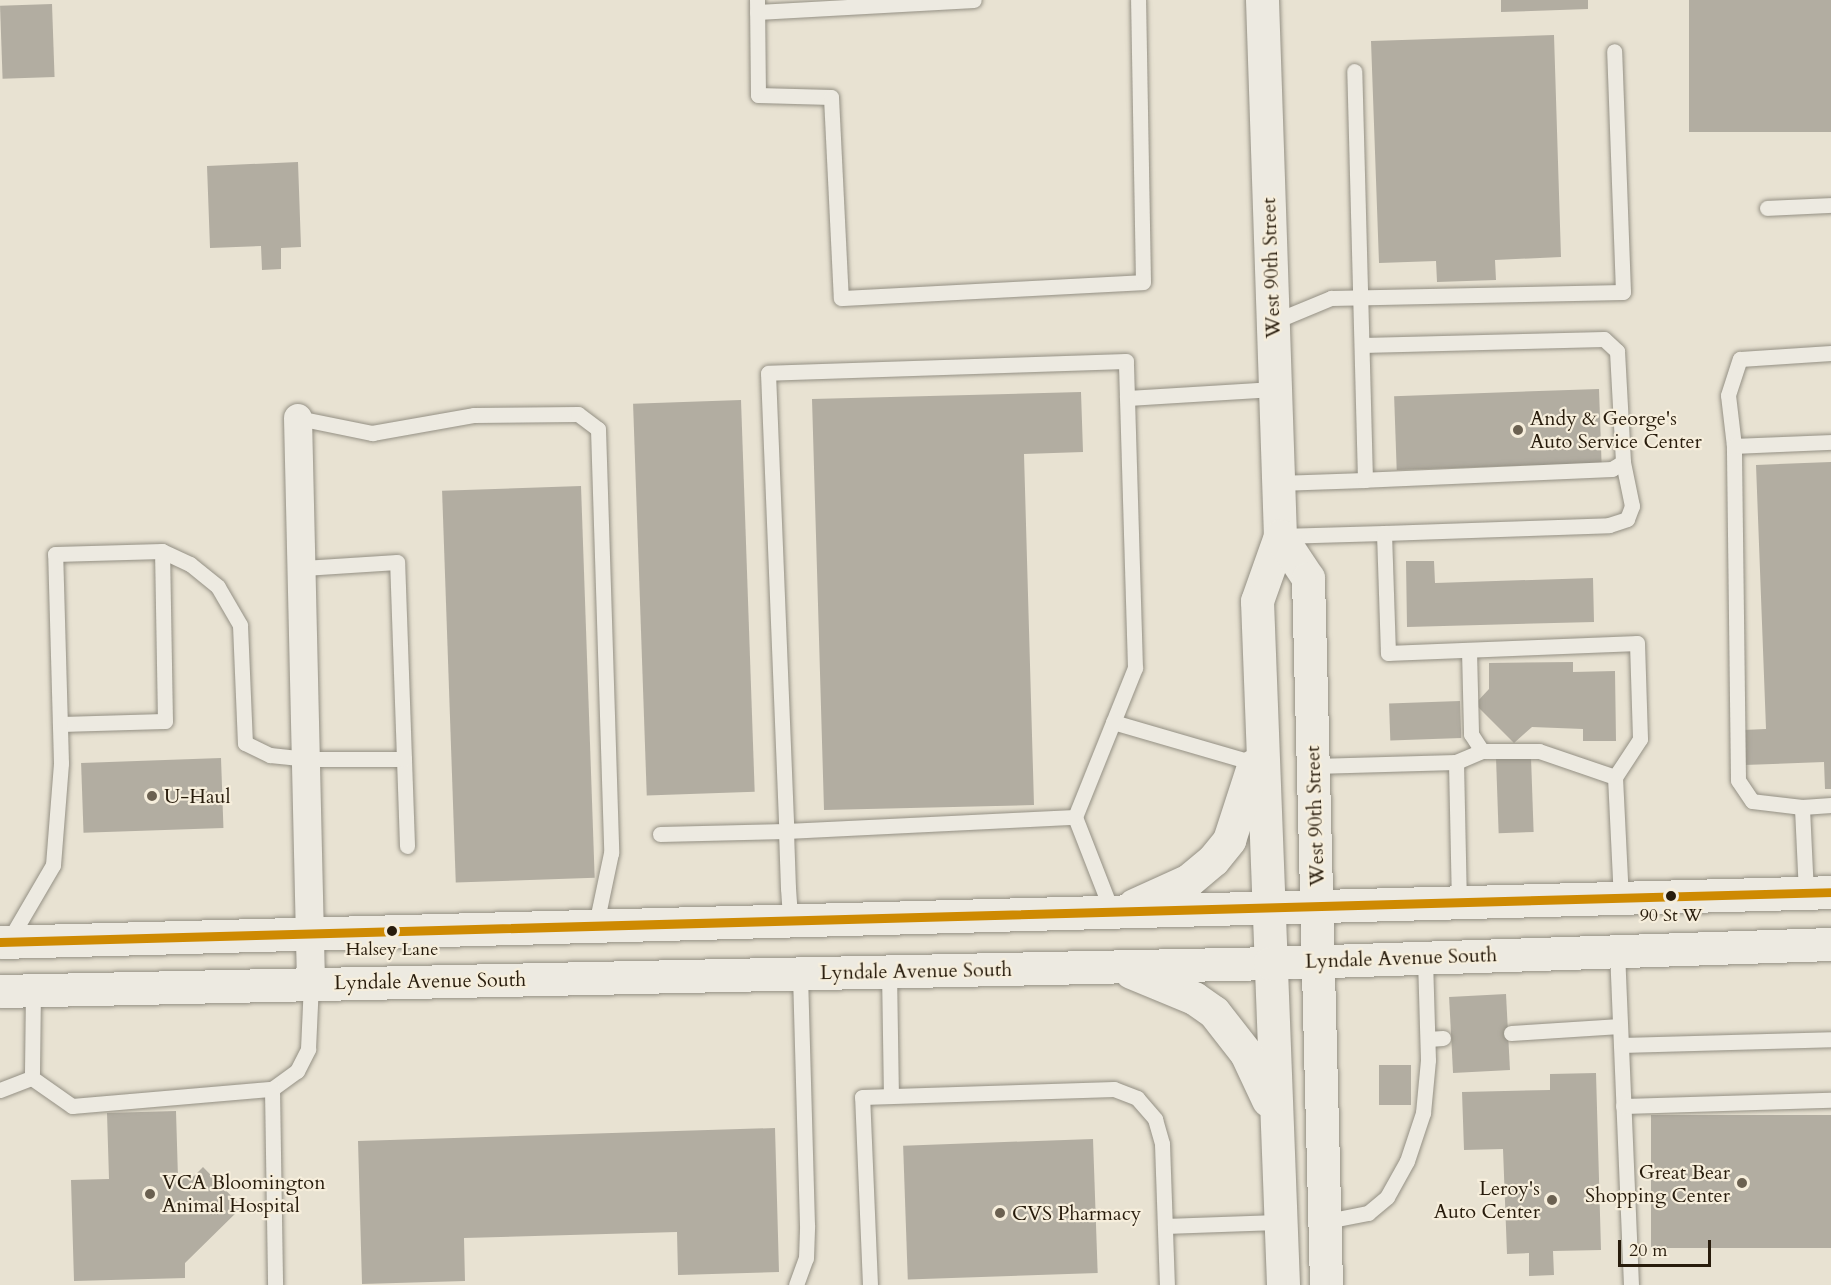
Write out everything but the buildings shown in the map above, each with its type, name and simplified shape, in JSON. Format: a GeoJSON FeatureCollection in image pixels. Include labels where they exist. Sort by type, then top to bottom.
{"type":"FeatureCollection","features":[{"type":"Feature","properties":{"kind":"main road","name":"West 90th Street"},"geometry":{"type":"LineString","coordinates":[[1262,0],[1280,536],[1257,601],[1258,750],[1268,908],[1277,1222],[1282,1285]]}},
{"type":"Feature","properties":{"kind":"main road","name":"West 90th Street"},"geometry":{"type":"LineString","coordinates":[[1280,536],[1308,578],[1321,961],[1327,1221],[1326,1285]]}},
{"type":"Feature","properties":{"kind":"main road"},"geometry":{"type":"LineString","coordinates":[[1112,912],[1158,897],[1213,860],[1229,840],[1258,750]]}},
{"type":"Feature","properties":{"kind":"main road"},"geometry":{"type":"LineString","coordinates":[[4,942],[596,924],[1818,893]]}},
{"type":"Feature","properties":{"kind":"main road","name":"Lyndale Avenue South"},"geometry":{"type":"LineString","coordinates":[[0,991],[1270,963],[1831,944]]}},
{"type":"Feature","properties":{"kind":"main road"},"geometry":{"type":"LineString","coordinates":[[1115,966],[1172,987],[1214,1012],[1246,1053],[1273,1113]]}},
{"type":"Feature","properties":{"kind":"street"},"geometry":{"type":"LineString","coordinates":[[298,418],[314,932],[311,984]]}},
{"type":"Feature","properties":{"kind":"lane"},"geometry":{"type":"LineString","coordinates":[[974,0],[757,6],[758,95],[831,97],[841,298],[1143,282],[1138,0]]}},
{"type":"Feature","properties":{"kind":"lane"},"geometry":{"type":"LineString","coordinates":[[1273,322],[1331,298],[1623,292],[1614,51]]}},
{"type":"Feature","properties":{"kind":"lane"},"geometry":{"type":"LineString","coordinates":[[1354,71],[1365,480]]}},
{"type":"Feature","properties":{"kind":"lane"},"geometry":{"type":"LineString","coordinates":[[1767,208],[1831,205]]}},
{"type":"Feature","properties":{"kind":"lane"},"geometry":{"type":"LineString","coordinates":[[1280,536],[1609,525],[1627,519],[1632,506],[1623,462],[1617,351],[1604,339],[1362,345]]}},
{"type":"Feature","properties":{"kind":"lane"},"geometry":{"type":"LineString","coordinates":[[1831,353],[1740,359],[1728,395],[1734,446],[1738,780],[1752,801],[1802,807],[1831,805]]}},
{"type":"Feature","properties":{"kind":"lane"},"geometry":{"type":"LineString","coordinates":[[790,920],[768,373],[1126,361],[1135,668],[1076,817],[1112,912]]}},
{"type":"Feature","properties":{"kind":"lane"},"geometry":{"type":"LineString","coordinates":[[1127,398],[1275,389]]}},
{"type":"Feature","properties":{"kind":"lane"},"geometry":{"type":"LineString","coordinates":[[298,418],[372,433],[474,415],[578,414],[598,429],[611,853],[596,924]]}},
{"type":"Feature","properties":{"kind":"lane"},"geometry":{"type":"LineString","coordinates":[[1734,446],[1831,442]]}},
{"type":"Feature","properties":{"kind":"lane"},"geometry":{"type":"LineString","coordinates":[[1278,483],[1612,469],[1623,462]]}},
{"type":"Feature","properties":{"kind":"lane"},"geometry":{"type":"LineString","coordinates":[[1384,533],[1388,653],[1637,643],[1640,739],[1615,777],[1621,899]]}},
{"type":"Feature","properties":{"kind":"lane"},"geometry":{"type":"LineString","coordinates":[[4,942],[53,865],[60,724],[55,554],[162,551],[190,564],[219,587],[240,625],[245,743],[270,755],[307,759],[404,759]]}},
{"type":"Feature","properties":{"kind":"lane"},"geometry":{"type":"LineString","coordinates":[[60,724],[165,721],[162,551]]}},
{"type":"Feature","properties":{"kind":"lane"},"geometry":{"type":"LineString","coordinates":[[303,568],[397,562],[407,846]]}},
{"type":"Feature","properties":{"kind":"lane"},"geometry":{"type":"LineString","coordinates":[[1469,650],[1471,734],[1482,751]]}},
{"type":"Feature","properties":{"kind":"lane"},"geometry":{"type":"LineString","coordinates":[[1113,722],[1258,750]]}},
{"type":"Feature","properties":{"kind":"lane"},"geometry":{"type":"LineString","coordinates":[[1314,766],[1456,762],[1482,751],[1539,751],[1615,777]]}},
{"type":"Feature","properties":{"kind":"lane"},"geometry":{"type":"LineString","coordinates":[[1456,762],[1459,903]]}},
{"type":"Feature","properties":{"kind":"lane"},"geometry":{"type":"LineString","coordinates":[[1802,807],[1818,893]]}},
{"type":"Feature","properties":{"kind":"lane"},"geometry":{"type":"LineString","coordinates":[[660,834],[786,831],[1076,817]]}},
{"type":"Feature","properties":{"kind":"lane"},"geometry":{"type":"LineString","coordinates":[[1617,951],[1630,1285]]}},
{"type":"Feature","properties":{"kind":"lane"},"geometry":{"type":"LineString","coordinates":[[1327,1221],[1368,1213],[1392,1188],[1424,1113],[1436,1039],[1425,958]]}},
{"type":"Feature","properties":{"kind":"lane"},"geometry":{"type":"LineString","coordinates":[[889,971],[891,1096]]}},
{"type":"Feature","properties":{"kind":"lane"},"geometry":{"type":"LineString","coordinates":[[796,1285],[806,1258],[807,1225],[800,973]]}},
{"type":"Feature","properties":{"kind":"lane"},"geometry":{"type":"LineString","coordinates":[[32,1078],[72,1106],[273,1089],[297,1071],[308,1049],[311,984]]}},
{"type":"Feature","properties":{"kind":"lane"},"geometry":{"type":"LineString","coordinates":[[32,1078],[33,990]]}},
{"type":"Feature","properties":{"kind":"lane"},"geometry":{"type":"LineString","coordinates":[[1511,1033],[1620,1026]]}},
{"type":"Feature","properties":{"kind":"lane"},"geometry":{"type":"LineString","coordinates":[[1621,1045],[1831,1038]]}},
{"type":"Feature","properties":{"kind":"lane"},"geometry":{"type":"LineString","coordinates":[[0,1090],[32,1078]]}},
{"type":"Feature","properties":{"kind":"lane"},"geometry":{"type":"LineString","coordinates":[[273,1089],[275,1285]]}},
{"type":"Feature","properties":{"kind":"lane"},"geometry":{"type":"LineString","coordinates":[[870,1285],[862,1097],[1114,1089],[1137,1098],[1155,1119],[1162,1144],[1167,1285]]}},
{"type":"Feature","properties":{"kind":"lane"},"geometry":{"type":"LineString","coordinates":[[1623,1106],[1831,1100]]}},
{"type":"Feature","properties":{"kind":"lane"},"geometry":{"type":"LineString","coordinates":[[1165,1226],[1277,1222]]}},
{"type":"Feature","properties":{"kind":"transit line"},"geometry":{"type":"LineString","coordinates":[[0,942],[1831,892]]}},
{"type":"Feature","properties":{"kind":"place","name":"Andy & George's Auto Service Center"},"geometry":{"type":"Point","coordinates":[1518,430]}},
{"type":"Feature","properties":{"kind":"place","name":"U-Haul"},"geometry":{"type":"Point","coordinates":[152,796]}},
{"type":"Feature","properties":{"kind":"place","name":"90 St W"},"geometry":{"type":"Point","coordinates":[1671,896]}},
{"type":"Feature","properties":{"kind":"place","name":"Halsey Lane"},"geometry":{"type":"Point","coordinates":[392,931]}},
{"type":"Feature","properties":{"kind":"place","name":"Great Bear Shopping Center"},"geometry":{"type":"Point","coordinates":[1742,1183]}},
{"type":"Feature","properties":{"kind":"place","name":"VCA Bloomington Animal Hospital"},"geometry":{"type":"Point","coordinates":[150,1194]}},
{"type":"Feature","properties":{"kind":"place","name":"Leroy's Auto Center"},"geometry":{"type":"Point","coordinates":[1552,1200]}},
{"type":"Feature","properties":{"kind":"place","name":"CVS Pharmacy"},"geometry":{"type":"Point","coordinates":[1000,1213]}}]}
